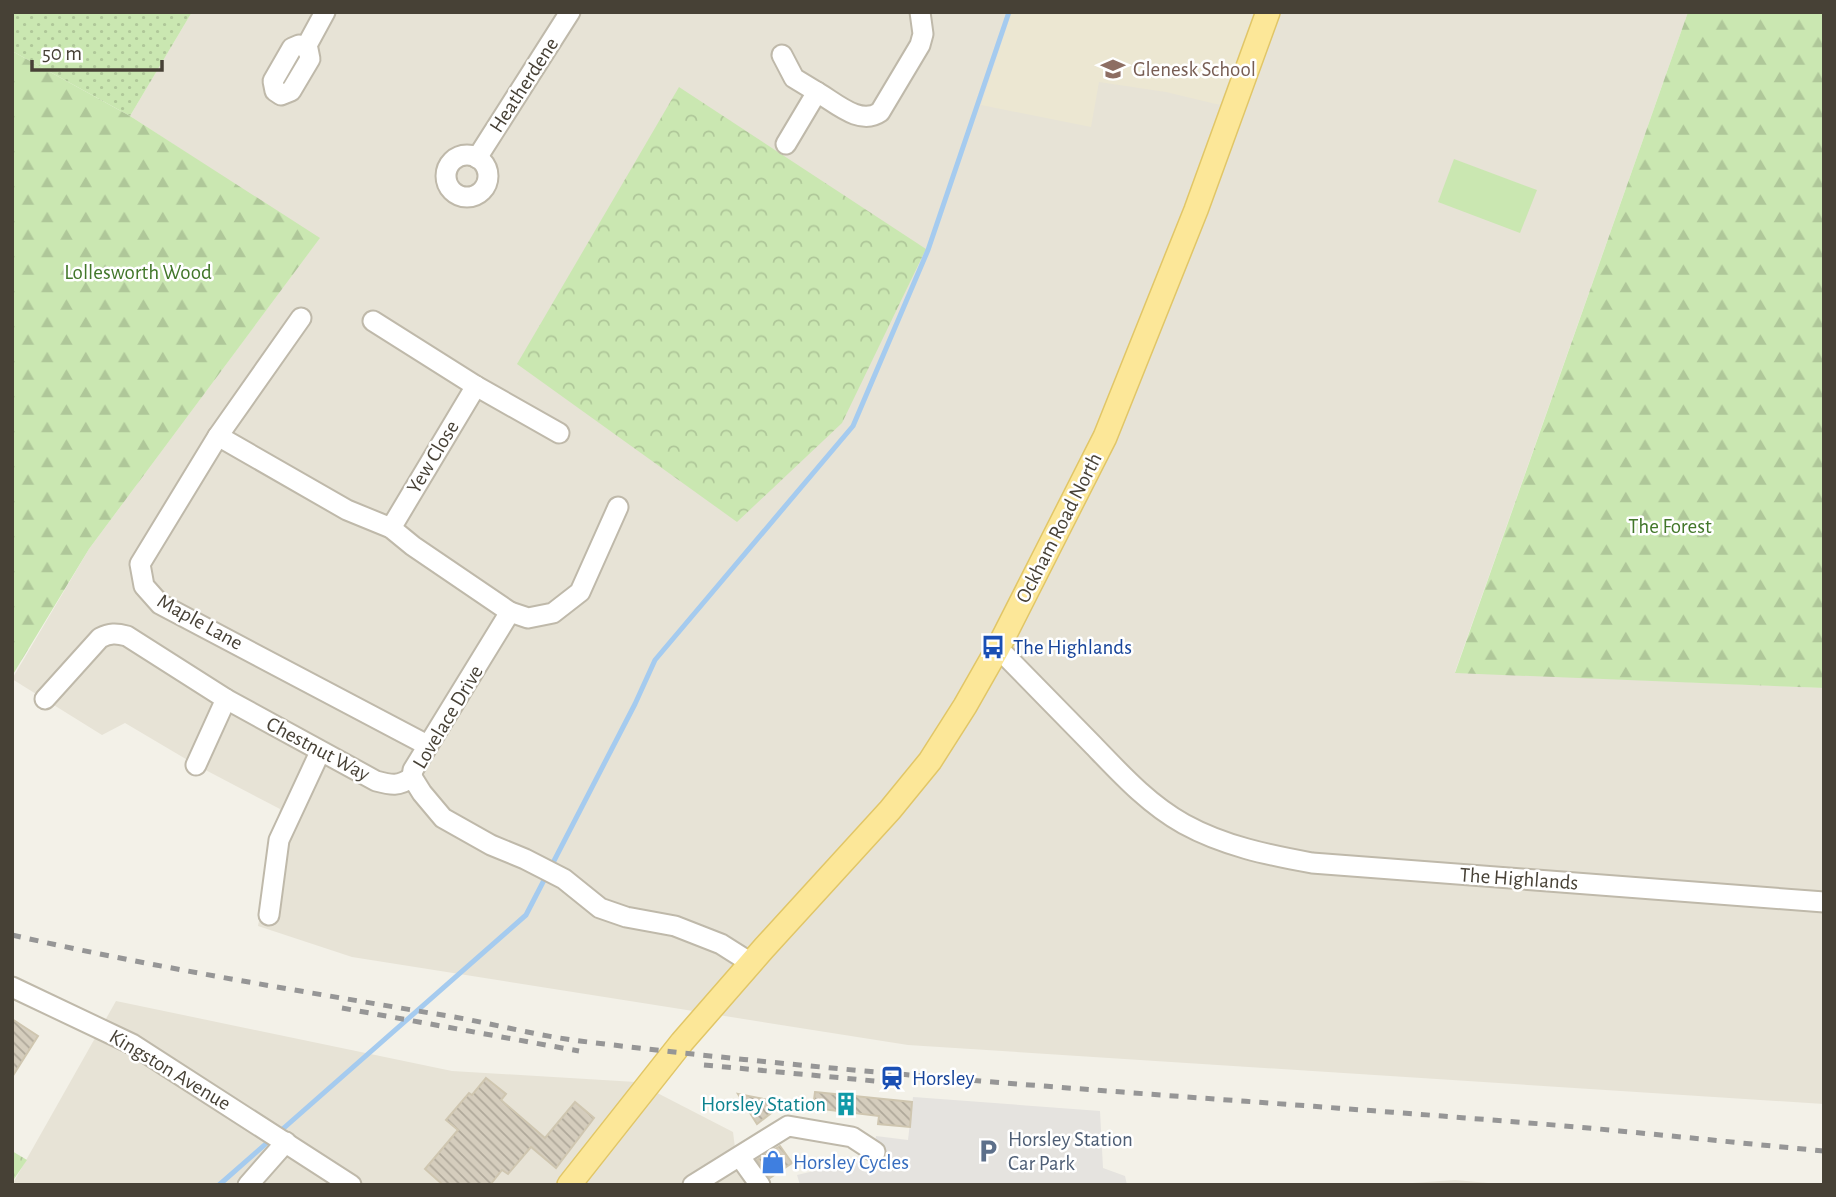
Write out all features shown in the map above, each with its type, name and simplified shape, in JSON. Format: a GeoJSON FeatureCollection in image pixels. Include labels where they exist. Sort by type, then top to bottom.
{"type":"FeatureCollection","features":[{"type":"Feature","properties":{"kind":"main road","name":"Ockham Road North"},"geometry":{"type":"LineString","coordinates":[[569,1185],[682,1042],[890,810],[930,761],[998,648],[1105,437],[1196,210],[1268,12]]}},
{"type":"Feature","properties":{"kind":"street"},"geometry":{"type":"LineString","coordinates":[[306,47],[324,12]]}},
{"type":"Feature","properties":{"kind":"street","name":"Heatherdene"},"geometry":{"type":"LineString","coordinates":[[477,158],[570,12]]}},
{"type":"Feature","properties":{"kind":"street"},"geometry":{"type":"LineString","coordinates":[[782,55],[794,78],[862,117],[872,118],[880,112],[920,45],[923,34],[920,12]]}},
{"type":"Feature","properties":{"kind":"street"},"geometry":{"type":"LineString","coordinates":[[786,144],[817,92]]}},
{"type":"Feature","properties":{"kind":"street","name":"Maple Lane"},"geometry":{"type":"LineString","coordinates":[[302,318],[218,436],[140,564],[144,586],[160,604],[427,745]]}},
{"type":"Feature","properties":{"kind":"street"},"geometry":{"type":"LineString","coordinates":[[373,321],[476,386],[558,433]]}},
{"type":"Feature","properties":{"kind":"street","name":"Yew Close"},"geometry":{"type":"LineString","coordinates":[[391,528],[476,386]]}},
{"type":"Feature","properties":{"kind":"street"},"geometry":{"type":"LineString","coordinates":[[218,436],[347,510],[391,528],[412,546],[510,612],[528,618],[553,613],[580,592],[618,507]]}},
{"type":"Feature","properties":{"kind":"street","name":"Lovelace Drive"},"geometry":{"type":"LineString","coordinates":[[510,612],[413,770],[412,777],[422,793],[443,818],[491,845],[559,877],[600,908],[675,926],[721,944],[751,963]]}},
{"type":"Feature","properties":{"kind":"street","name":"Chestnut Way"},"geometry":{"type":"LineString","coordinates":[[45,699],[90,648],[109,633],[127,636],[226,699],[376,780],[393,785],[404,783],[412,777]]}},
{"type":"Feature","properties":{"kind":"street","name":"The Highlands"},"geometry":{"type":"LineString","coordinates":[[998,648],[1131,784],[1156,806],[1183,824],[1214,839],[1244,849],[1312,863],[1824,902]]}},
{"type":"Feature","properties":{"kind":"street"},"geometry":{"type":"LineString","coordinates":[[196,765],[226,699]]}},
{"type":"Feature","properties":{"kind":"street"},"geometry":{"type":"LineString","coordinates":[[268,915],[279,840],[320,752]]}},
{"type":"Feature","properties":{"kind":"street","name":"Kingston Avenue"},"geometry":{"type":"LineString","coordinates":[[12,987],[132,1044],[351,1185]]}},
{"type":"Feature","properties":{"kind":"street"},"geometry":{"type":"LineString","coordinates":[[692,1185],[788,1126],[852,1137],[876,1152]]}},
{"type":"Feature","properties":{"kind":"street"},"geometry":{"type":"LineString","coordinates":[[248,1185],[286,1142]]}},
{"type":"Feature","properties":{"kind":"street"},"geometry":{"type":"LineString","coordinates":[[740,1157],[760,1185]]}},
{"type":"Feature","properties":{"kind":"shaded area"},"geometry":{"type":"Polygon","coordinates":[[[192,12],[1688,12],[1455,672],[1824,688],[1824,1104],[908,1045],[352,957],[258,926],[280,809],[196,765],[125,723],[102,735],[12,679],[89,549],[319,239],[130,116],[192,12]]]}},
{"type":"Feature","properties":{"kind":"shaded area","name":"Glenesk School"},"geometry":{"type":"Polygon","coordinates":[[[1012,12],[1253,14],[1220,105],[1166,92],[1099,82],[1091,127],[981,105],[1012,12]]]}},
{"type":"Feature","properties":{"kind":"shaded area"},"geometry":{"type":"Polygon","coordinates":[[[116,1001],[452,1071],[636,1082],[733,1132],[737,1164],[752,1185],[12,1185],[116,1001]]]}},
{"type":"Feature","properties":{"kind":"shaded area","name":"Horsley Station Car Park"},"geometry":{"type":"Polygon","coordinates":[[[913,1097],[1100,1111],[1103,1168],[1125,1176],[1127,1185],[800,1185],[797,1175],[861,1160],[865,1172],[873,1161],[876,1136],[908,1140],[913,1097]]]}},
{"type":"Feature","properties":{"kind":"shaded area"},"geometry":{"type":"Polygon","coordinates":[[[1455,1180],[1511,1185],[1384,1185],[1455,1180]]]}},
{"type":"Feature","properties":{"kind":"green space"},"geometry":{"type":"Polygon","coordinates":[[[12,12],[192,12],[130,116],[12,51],[12,12]]]}},
{"type":"Feature","properties":{"kind":"green space","name":"The Forest"},"geometry":{"type":"Polygon","coordinates":[[[1688,12],[1824,12],[1824,688],[1455,673],[1688,12]]]}},
{"type":"Feature","properties":{"kind":"green space","name":"Lollesworth Wood"},"geometry":{"type":"Polygon","coordinates":[[[12,51],[130,116],[320,238],[89,549],[12,676],[12,51]]]}},
{"type":"Feature","properties":{"kind":"green space"},"geometry":{"type":"Polygon","coordinates":[[[679,87],[926,249],[842,423],[737,522],[517,364],[679,87]]]}},
{"type":"Feature","properties":{"kind":"green space"},"geometry":{"type":"Polygon","coordinates":[[[1454,159],[1537,190],[1520,233],[1438,202],[1454,159]]]}},
{"type":"Feature","properties":{"kind":"green space"},"geometry":{"type":"Polygon","coordinates":[[[12,1151],[27,1160],[12,1182],[12,1151]]]}},
{"type":"Feature","properties":{"kind":"building"},"geometry":{"type":"Polygon","coordinates":[[[12,1019],[38,1036],[12,1077],[12,1019]]]}},
{"type":"Feature","properties":{"kind":"building"},"geometry":{"type":"Polygon","coordinates":[[[486,1078],[506,1094],[501,1100],[545,1138],[575,1102],[594,1118],[556,1168],[531,1147],[508,1174],[502,1170],[490,1185],[443,1185],[425,1169],[458,1130],[446,1120],[486,1078]]]}},
{"type":"Feature","properties":{"kind":"building"},"geometry":{"type":"Polygon","coordinates":[[[815,1092],[912,1102],[910,1127],[878,1124],[879,1116],[813,1108],[815,1092]]]}},
{"type":"Feature","properties":{"kind":"building"},"geometry":{"type":"Polygon","coordinates":[[[738,1094],[784,1103],[757,1124],[738,1094]]]}},
{"type":"Feature","properties":{"kind":"building","name":"Horsley Cycles"},"geometry":{"type":"Polygon","coordinates":[[[780,1146],[792,1163],[770,1178],[757,1160],[780,1146]]]}},
{"type":"Feature","properties":{"kind":"waterway"},"geometry":{"type":"LineString","coordinates":[[219,1185],[526,915],[655,660],[853,426],[928,250],[1009,12]]}},
{"type":"Feature","properties":{"kind":"railway"},"geometry":{"type":"LineString","coordinates":[[12,935],[170,968],[580,1041],[811,1066],[1544,1124],[1824,1151]]}},
{"type":"Feature","properties":{"kind":"railway"},"geometry":{"type":"LineString","coordinates":[[342,1008],[579,1051]]}},
{"type":"Feature","properties":{"kind":"railway"},"geometry":{"type":"LineString","coordinates":[[704,1065],[896,1083]]}},
{"type":"Feature","properties":{"kind":"place","name":"Glenesk School"},"geometry":{"type":"Point","coordinates":[1113,69]}},
{"type":"Feature","properties":{"kind":"place","name":"The Highlands"},"geometry":{"type":"Point","coordinates":[993,647]}},
{"type":"Feature","properties":{"kind":"place","name":"Horsley"},"geometry":{"type":"Point","coordinates":[892,1078]}},
{"type":"Feature","properties":{"kind":"place","name":"Horsley Station"},"geometry":{"type":"Point","coordinates":[846,1104]}},
{"type":"Feature","properties":{"kind":"place","name":"Horsley Station Car Park"},"geometry":{"type":"Point","coordinates":[988,1151]}},
{"type":"Feature","properties":{"kind":"place","name":"Horsley Cycles"},"geometry":{"type":"Point","coordinates":[773,1162]}}]}
